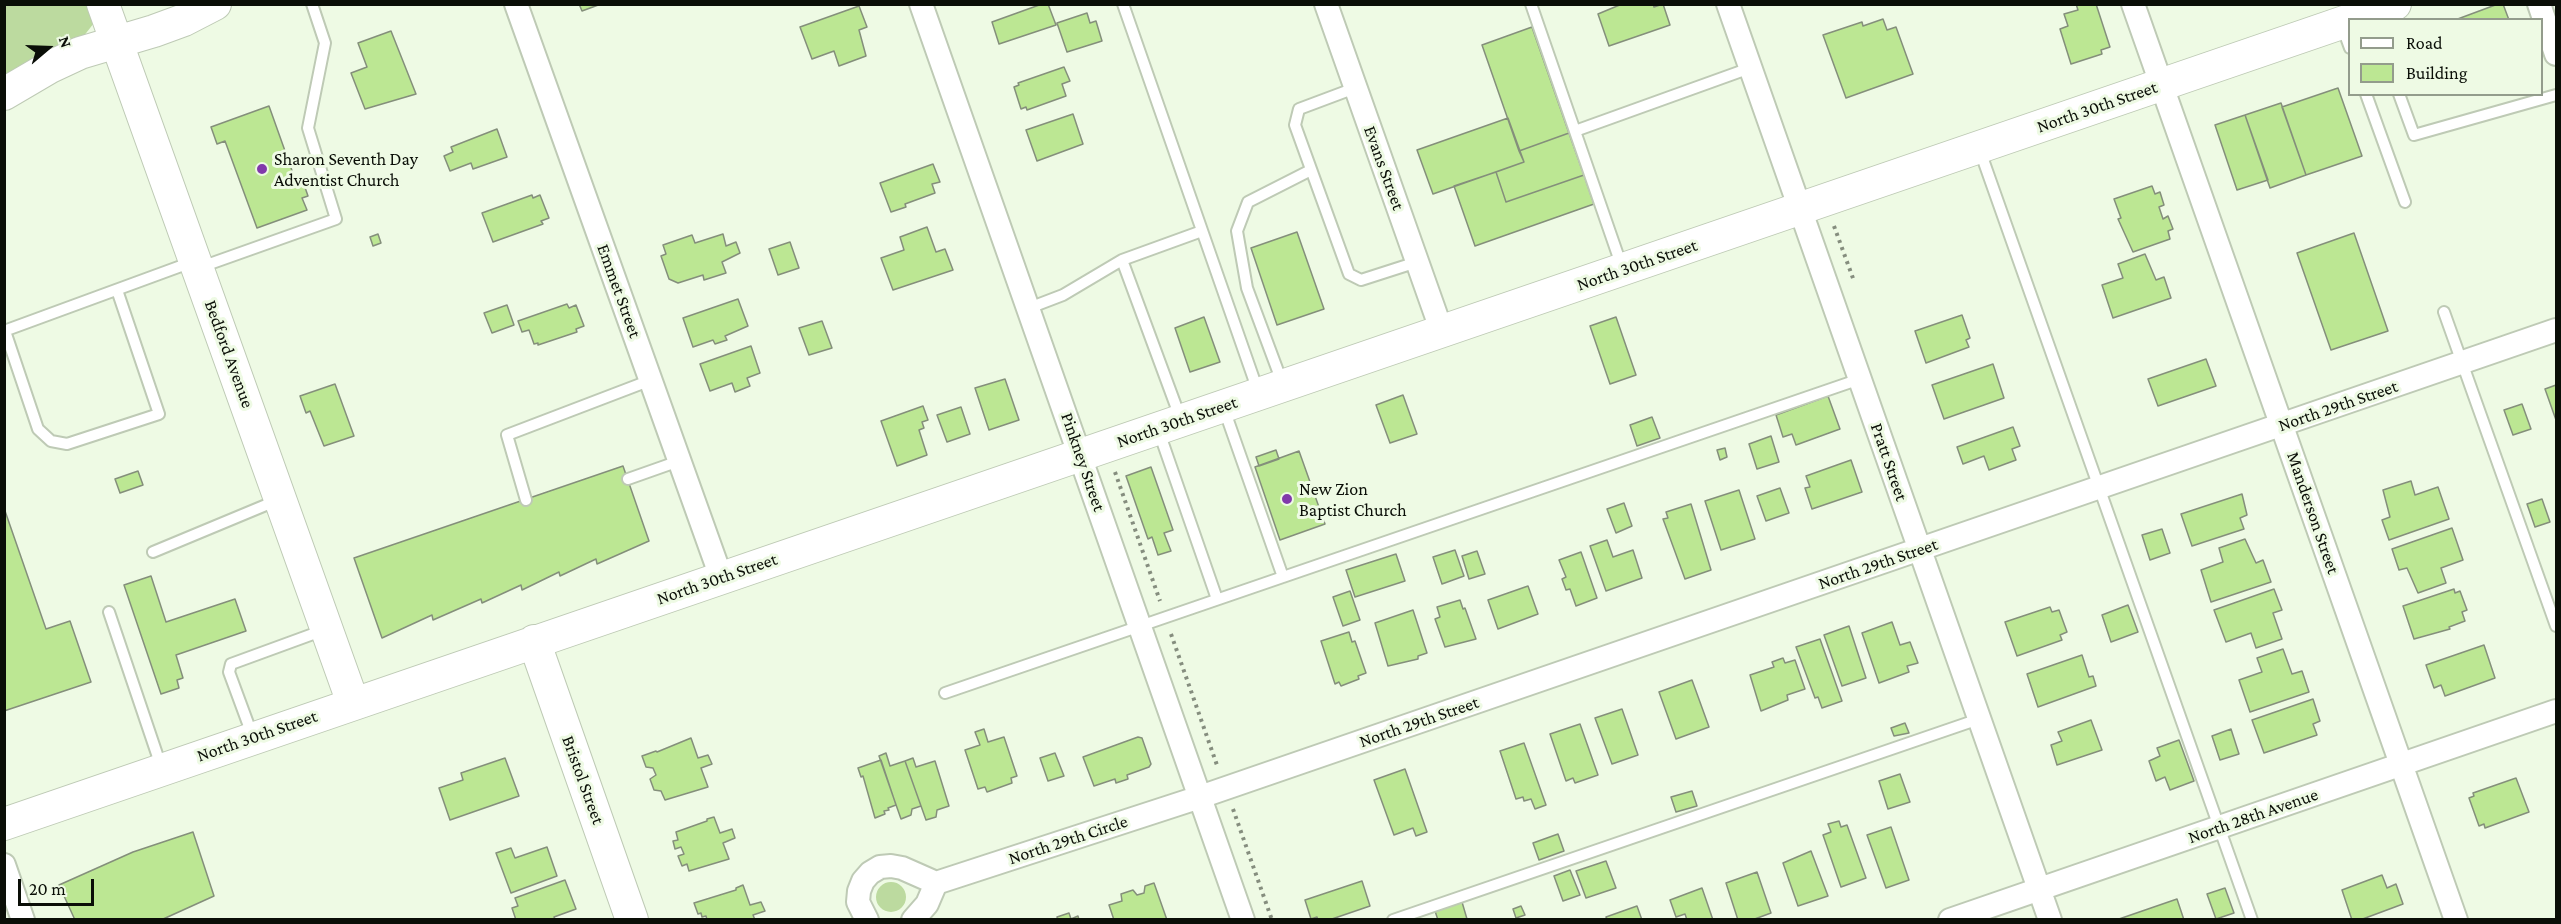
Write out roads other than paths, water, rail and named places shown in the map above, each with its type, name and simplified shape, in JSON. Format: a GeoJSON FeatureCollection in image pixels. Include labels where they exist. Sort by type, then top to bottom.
{"type":"FeatureCollection","features":[{"type":"Feature","properties":{"kind":"main road","name":"Bedford Avenue"},"geometry":{"type":"LineString","coordinates":[[102,4],[353,703]]}},
{"type":"Feature","properties":{"kind":"main road"},"geometry":{"type":"LineString","coordinates":[[4,94],[50,67],[81,53],[184,20],[215,4]]}},
{"type":"Feature","properties":{"kind":"main road","name":"North 30th Street"},"geometry":{"type":"LineString","coordinates":[[2368,18],[2395,4]]}},
{"type":"Feature","properties":{"kind":"main road","name":"North 30th Street"},"geometry":{"type":"LineString","coordinates":[[4,824],[2162,85],[2348,28]]}},
{"type":"Feature","properties":{"kind":"main road","name":"Bristol Street"},"geometry":{"type":"LineString","coordinates":[[534,641],[632,920]]}},
{"type":"Feature","properties":{"kind":"street","name":"Emmet Street"},"geometry":{"type":"LineString","coordinates":[[516,4],[721,577]]}},
{"type":"Feature","properties":{"kind":"street","name":"Pinkney Street"},"geometry":{"type":"LineString","coordinates":[[921,4],[1243,920]]}},
{"type":"Feature","properties":{"kind":"street","name":"Evans Street"},"geometry":{"type":"LineString","coordinates":[[1326,4],[1442,332]]}},
{"type":"Feature","properties":{"kind":"street","name":"Pratt Street"},"geometry":{"type":"LineString","coordinates":[[1728,4],[2050,920]]}},
{"type":"Feature","properties":{"kind":"street","name":"Manderson Street"},"geometry":{"type":"LineString","coordinates":[[2133,4],[2456,920]]}},
{"type":"Feature","properties":{"kind":"street"},"geometry":{"type":"LineString","coordinates":[[2539,4],[2556,54]]}},
{"type":"Feature","properties":{"kind":"street","name":"North 29th Street"},"geometry":{"type":"LineString","coordinates":[[1200,797],[2556,330]]}},
{"type":"Feature","properties":{"kind":"street","name":"North 28th Avenue"},"geometry":{"type":"LineString","coordinates":[[1950,920],[2556,711]]}},
{"type":"Feature","properties":{"kind":"street","name":"North 29th Circle"},"geometry":{"type":"LineString","coordinates":[[936,883],[1200,797]]}},
{"type":"Feature","properties":{"kind":"street"},"geometry":{"type":"LineString","coordinates":[[4,865],[23,920]]}},
{"type":"Feature","properties":{"kind":"street"},"geometry":{"type":"LineString","coordinates":[[867,920],[858,902],[863,881],[880,867],[891,866],[902,868],[936,883],[927,903],[913,920]]}},
{"type":"Feature","properties":{"kind":"lane"},"geometry":{"type":"LineString","coordinates":[[117,290],[159,414],[67,444],[51,441],[38,429],[5,331],[117,290],[336,219],[308,128],[325,43],[312,4]]}},
{"type":"Feature","properties":{"kind":"lane"},"geometry":{"type":"LineString","coordinates":[[1122,4],[1202,231],[1271,390]]}},
{"type":"Feature","properties":{"kind":"lane"},"geometry":{"type":"LineString","coordinates":[[1531,4],[1623,270]]}},
{"type":"Feature","properties":{"kind":"lane"},"geometry":{"type":"LineString","coordinates":[[1575,131],[1750,68]]}},
{"type":"Feature","properties":{"kind":"lane"},"geometry":{"type":"LineString","coordinates":[[1355,88],[1299,109],[1295,125],[1311,170],[1349,274],[1361,280],[1417,262]]}},
{"type":"Feature","properties":{"kind":"lane"},"geometry":{"type":"LineString","coordinates":[[2401,96],[2414,135],[2556,95]]}},
{"type":"Feature","properties":{"kind":"lane"},"geometry":{"type":"LineString","coordinates":[[2367,96],[2405,202]]}},
{"type":"Feature","properties":{"kind":"lane"},"geometry":{"type":"LineString","coordinates":[[1979,148],[2252,920]]}},
{"type":"Feature","properties":{"kind":"lane"},"geometry":{"type":"LineString","coordinates":[[1271,390],[1247,288],[1237,231],[1248,202],[1311,170]]}},
{"type":"Feature","properties":{"kind":"lane"},"geometry":{"type":"LineString","coordinates":[[1029,308],[1063,295],[1122,260],[1202,231]]}},
{"type":"Feature","properties":{"kind":"lane"},"geometry":{"type":"LineString","coordinates":[[1122,260],[1170,424],[1217,599]]}},
{"type":"Feature","properties":{"kind":"lane"},"geometry":{"type":"LineString","coordinates":[[2444,312],[2556,626]]}},
{"type":"Feature","properties":{"kind":"lane"},"geometry":{"type":"LineString","coordinates":[[945,693],[1860,379]]}},
{"type":"Feature","properties":{"kind":"lane"},"geometry":{"type":"LineString","coordinates":[[526,500],[507,435],[651,381]]}},
{"type":"Feature","properties":{"kind":"lane"},"geometry":{"type":"LineString","coordinates":[[1223,406],[1282,577]]}},
{"type":"Feature","properties":{"kind":"lane"},"geometry":{"type":"LineString","coordinates":[[628,479],[679,461]]}},
{"type":"Feature","properties":{"kind":"lane"},"geometry":{"type":"LineString","coordinates":[[153,552],[281,499]]}},
{"type":"Feature","properties":{"kind":"lane"},"geometry":{"type":"LineString","coordinates":[[109,612],[162,769]]}},
{"type":"Feature","properties":{"kind":"lane"},"geometry":{"type":"LineString","coordinates":[[253,738],[229,672],[231,664],[327,629]]}},
{"type":"Feature","properties":{"kind":"lane"},"geometry":{"type":"LineString","coordinates":[[1393,920],[1979,719]]}},
{"type":"Feature","properties":{"kind":"place","name":"Sharon Seventh Day Adventist Church"},"geometry":{"type":"Point","coordinates":[262,169]}},
{"type":"Feature","properties":{"kind":"place","name":"New Zion Baptist Church"},"geometry":{"type":"Point","coordinates":[1287,499]}}]}
